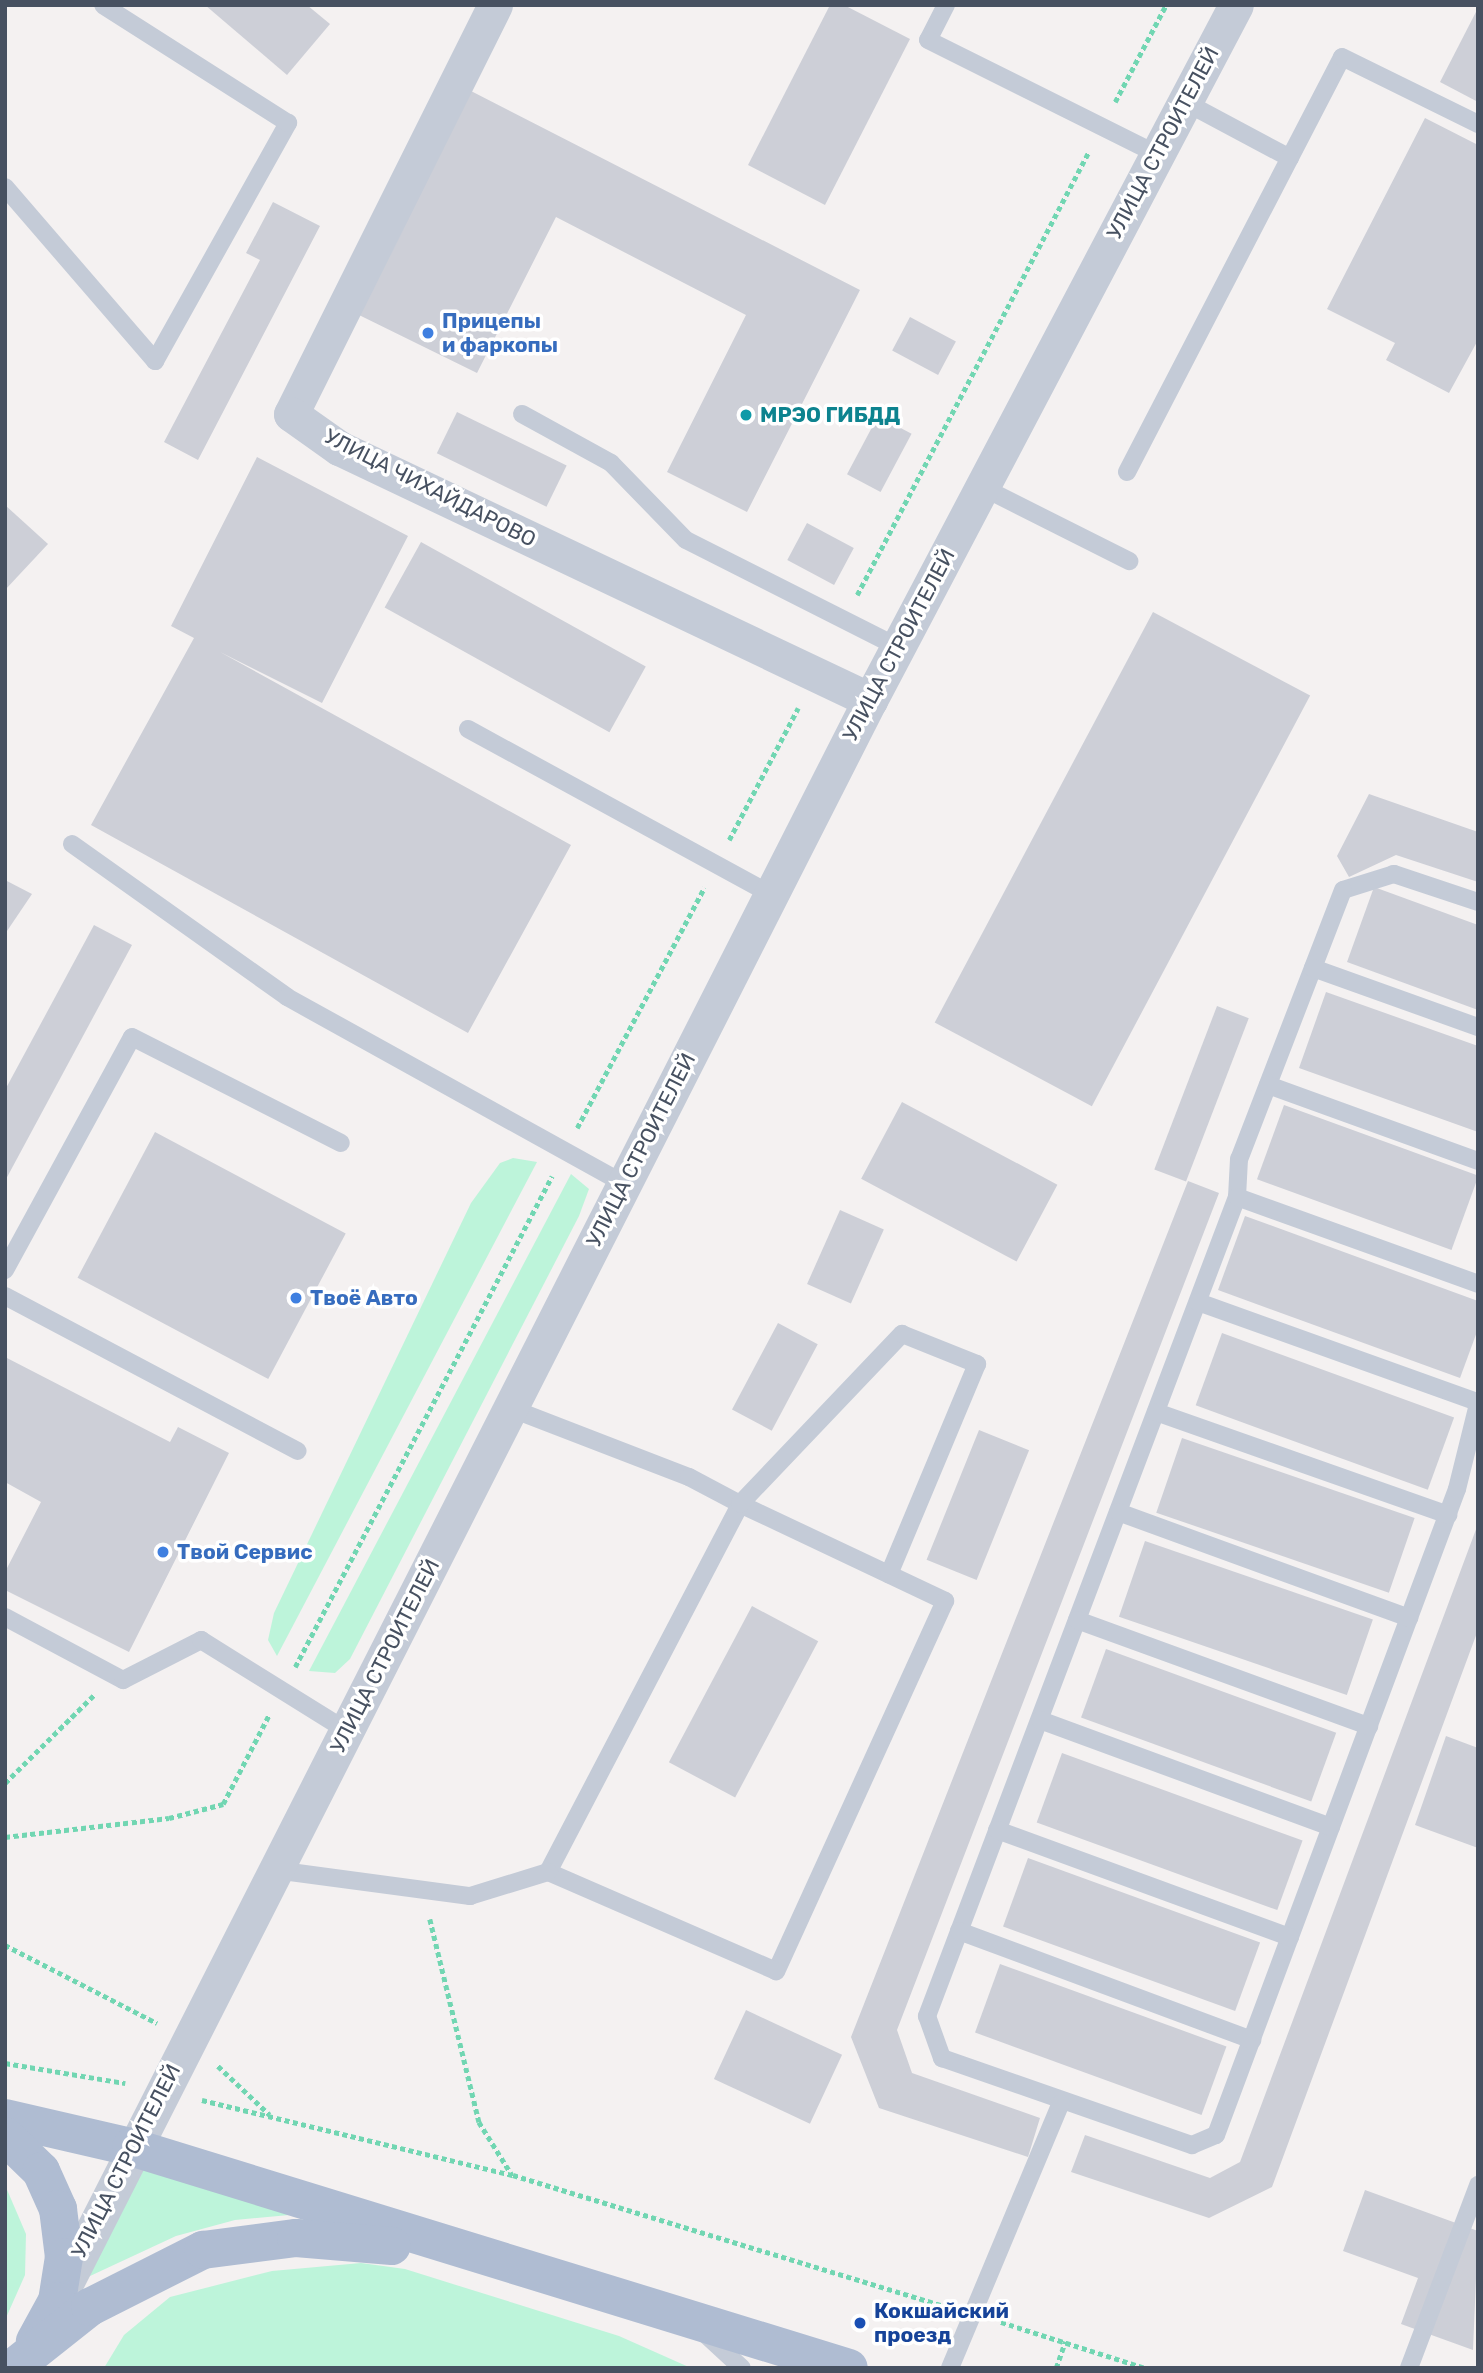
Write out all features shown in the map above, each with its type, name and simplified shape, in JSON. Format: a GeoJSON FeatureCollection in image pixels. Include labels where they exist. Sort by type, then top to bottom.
{"type":"FeatureCollection","features":[{"type":"Feature","properties":{"kind":"main road"},"geometry":{"type":"LineString","coordinates":[[5,2118],[131,2147],[849,2368]]}},
{"type":"Feature","properties":{"kind":"main road"},"geometry":{"type":"LineString","coordinates":[[5,2136],[41,2172],[58,2209],[64,2257],[57,2301],[22,2358]]}},
{"type":"Feature","properties":{"kind":"main road"},"geometry":{"type":"LineString","coordinates":[[22,2358],[90,2306],[203,2250],[296,2238],[392,2246],[450,2243]]}},
{"type":"Feature","properties":{"kind":"street","name":"УЛИЦА ЧИХАЙДАРОВО"},"geometry":{"type":"LineString","coordinates":[[495,5],[291,414],[339,448],[870,700]]}},
{"type":"Feature","properties":{"kind":"street","name":"УЛИЦА СТРОИТЕЛЕЙ"},"geometry":{"type":"LineString","coordinates":[[57,2301],[131,2147],[347,1731],[870,700],[1236,5]]}},
{"type":"Feature","properties":{"kind":"lane"},"geometry":{"type":"LineString","coordinates":[[5,187],[155,361],[288,123],[103,5]]}},
{"type":"Feature","properties":{"kind":"lane"},"geometry":{"type":"LineString","coordinates":[[946,5],[928,40],[1157,154]]}},
{"type":"Feature","properties":{"kind":"lane"},"geometry":{"type":"LineString","coordinates":[[1127,472],[1342,57],[1478,124]]}},
{"type":"Feature","properties":{"kind":"lane"},"geometry":{"type":"LineString","coordinates":[[1185,102],[1290,158]]}},
{"type":"Feature","properties":{"kind":"lane"},"geometry":{"type":"LineString","coordinates":[[522,414],[611,463],[686,540],[898,647]]}},
{"type":"Feature","properties":{"kind":"lane"},"geometry":{"type":"LineString","coordinates":[[982,487],[1129,561]]}},
{"type":"Feature","properties":{"kind":"lane"},"geometry":{"type":"LineString","coordinates":[[468,729],[771,894]]}},
{"type":"Feature","properties":{"kind":"lane"},"geometry":{"type":"LineString","coordinates":[[72,844],[287,998],[624,1184]]}},
{"type":"Feature","properties":{"kind":"lane"},"geometry":{"type":"LineString","coordinates":[[1198,1301],[1478,1403],[1448,1515],[1216,2135],[1192,2145],[1061,2104],[942,2058],[927,2015],[1237,1198],[1239,1159],[1343,890],[1394,874],[1478,902]]}},
{"type":"Feature","properties":{"kind":"lane"},"geometry":{"type":"LineString","coordinates":[[1313,968],[1478,1027]]}},
{"type":"Feature","properties":{"kind":"lane"},"geometry":{"type":"LineString","coordinates":[[5,1270],[132,1037],[341,1143]]}},
{"type":"Feature","properties":{"kind":"lane"},"geometry":{"type":"LineString","coordinates":[[1268,1084],[1478,1161]]}},
{"type":"Feature","properties":{"kind":"lane"},"geometry":{"type":"LineString","coordinates":[[1237,1198],[1478,1284]]}},
{"type":"Feature","properties":{"kind":"lane"},"geometry":{"type":"LineString","coordinates":[[5,1296],[298,1451]]}},
{"type":"Feature","properties":{"kind":"lane"},"geometry":{"type":"LineString","coordinates":[[548,1872],[740,1504],[902,1334],[977,1364],[889,1574]]}},
{"type":"Feature","properties":{"kind":"lane"},"geometry":{"type":"LineString","coordinates":[[275,1870],[470,1896],[548,1872],[776,1971],[945,1601],[740,1504],[510,1408]]}},
{"type":"Feature","properties":{"kind":"lane"},"geometry":{"type":"LineString","coordinates":[[1156,1412],[1448,1515]]}},
{"type":"Feature","properties":{"kind":"lane"},"geometry":{"type":"LineString","coordinates":[[1118,1512],[1409,1618]]}},
{"type":"Feature","properties":{"kind":"lane"},"geometry":{"type":"LineString","coordinates":[[5,1617],[123,1680],[201,1640],[347,1731]]}},
{"type":"Feature","properties":{"kind":"lane"},"geometry":{"type":"LineString","coordinates":[[1077,1620],[1369,1726]]}},
{"type":"Feature","properties":{"kind":"lane"},"geometry":{"type":"LineString","coordinates":[[1040,1720],[1331,1827]]}},
{"type":"Feature","properties":{"kind":"lane"},"geometry":{"type":"LineString","coordinates":[[997,1830],[1290,1937]]}},
{"type":"Feature","properties":{"kind":"lane"},"geometry":{"type":"LineString","coordinates":[[959,1931],[1252,2040]]}},
{"type":"Feature","properties":{"kind":"lane"},"geometry":{"type":"LineString","coordinates":[[950,2368],[1061,2104]]}},
{"type":"Feature","properties":{"kind":"lane"},"geometry":{"type":"LineString","coordinates":[[1409,2368],[1478,2185]]}},
{"type":"Feature","properties":{"kind":"lane"},"geometry":{"type":"LineString","coordinates":[[687,2317],[742,2368]]}},
{"type":"Feature","properties":{"kind":"path"},"geometry":{"type":"LineString","coordinates":[[853,601],[1166,5]]}},
{"type":"Feature","properties":{"kind":"path"},"geometry":{"type":"LineString","coordinates":[[5,1837],[169,1818],[223,1804],[815,674]]}},
{"type":"Feature","properties":{"kind":"path"},"geometry":{"type":"LineString","coordinates":[[5,1783],[93,1696],[123,1680]]}},
{"type":"Feature","properties":{"kind":"path"},"geometry":{"type":"LineString","coordinates":[[423,1888],[478,2122],[513,2175]]}},
{"type":"Feature","properties":{"kind":"path"},"geometry":{"type":"LineString","coordinates":[[5,1945],[188,2038],[272,2117]]}},
{"type":"Feature","properties":{"kind":"path"},"geometry":{"type":"LineString","coordinates":[[5,2063],[162,2090],[513,2175],[1145,2368]]}},
{"type":"Feature","properties":{"kind":"path"},"geometry":{"type":"LineString","coordinates":[[1056,2368],[1065,2342]]}},
{"type":"Feature","properties":{"kind":"green space"},"geometry":{"type":"Polygon","coordinates":[[[513,1158],[537,1162],[277,1656],[268,1640],[274,1613],[471,1203],[500,1163],[513,1158]]]}},
{"type":"Feature","properties":{"kind":"green space"},"geometry":{"type":"Polygon","coordinates":[[[571,1174],[589,1189],[579,1216],[350,1659],[335,1673],[309,1671],[571,1174]]]}},
{"type":"Feature","properties":{"kind":"green space"},"geometry":{"type":"Polygon","coordinates":[[[142,2168],[300,2214],[235,2220],[176,2236],[75,2283],[142,2168]]]}},
{"type":"Feature","properties":{"kind":"green space"},"geometry":{"type":"Polygon","coordinates":[[[5,2185],[26,2234],[25,2275],[5,2320],[5,2185]]]}},
{"type":"Feature","properties":{"kind":"green space"},"geometry":{"type":"Polygon","coordinates":[[[361,2263],[405,2269],[619,2336],[691,2368],[104,2368],[124,2335],[170,2297],[272,2271],[361,2263]]]}},
{"type":"Feature","properties":{"kind":"building"},"geometry":{"type":"Polygon","coordinates":[[[205,5],[307,5],[330,24],[287,75],[205,5]]]}},
{"type":"Feature","properties":{"kind":"building"},"geometry":{"type":"Polygon","coordinates":[[[830,5],[844,5],[910,39],[825,205],[748,165],[830,5]]]}},
{"type":"Feature","properties":{"kind":"building"},"geometry":{"type":"Polygon","coordinates":[[[1478,8],[1478,102],[1440,82],[1478,8]]]}},
{"type":"Feature","properties":{"kind":"building"},"geometry":{"type":"Polygon","coordinates":[[[471,91],[860,290],[747,512],[667,472],[746,315],[556,217],[477,373],[359,315],[471,91]]]}},
{"type":"Feature","properties":{"kind":"building"},"geometry":{"type":"Polygon","coordinates":[[[1425,118],[1478,145],[1478,340],[1449,393],[1386,360],[1395,343],[1327,309],[1425,118]]]}},
{"type":"Feature","properties":{"kind":"building"},"geometry":{"type":"Polygon","coordinates":[[[273,202],[320,226],[198,460],[164,442],[260,260],[246,253],[273,202]]]}},
{"type":"Feature","properties":{"kind":"building"},"geometry":{"type":"Polygon","coordinates":[[[910,317],[956,341],[938,375],[892,351],[910,317]]]}},
{"type":"Feature","properties":{"kind":"building"},"geometry":{"type":"Polygon","coordinates":[[[457,412],[567,465],[546,507],[437,453],[457,412]]]}},
{"type":"Feature","properties":{"kind":"building"},"geometry":{"type":"Polygon","coordinates":[[[878,416],[912,434],[881,492],[847,474],[878,416]]]}},
{"type":"Feature","properties":{"kind":"building"},"geometry":{"type":"Polygon","coordinates":[[[257,457],[408,536],[322,703],[220,652],[571,845],[468,1033],[91,825],[194,638],[171,626],[257,457]]]}},
{"type":"Feature","properties":{"kind":"building"},"geometry":{"type":"Polygon","coordinates":[[[5,505],[48,544],[5,590],[5,505]]]}},
{"type":"Feature","properties":{"kind":"building"},"geometry":{"type":"Polygon","coordinates":[[[807,523],[854,548],[834,585],[787,560],[807,523]]]}},
{"type":"Feature","properties":{"kind":"building"},"geometry":{"type":"Polygon","coordinates":[[[421,542],[646,667],[609,732],[385,608],[421,542]]]}},
{"type":"Feature","properties":{"kind":"building"},"geometry":{"type":"Polygon","coordinates":[[[1153,612],[1310,696],[1092,1106],[935,1023],[1153,612]]]}},
{"type":"Feature","properties":{"kind":"building"},"geometry":{"type":"Polygon","coordinates":[[[1369,794],[1478,832],[1478,882],[1396,855],[1349,877],[1337,856],[1369,794]]]}},
{"type":"Feature","properties":{"kind":"building"},"geometry":{"type":"Polygon","coordinates":[[[5,880],[32,894],[5,934],[5,880]]]}},
{"type":"Feature","properties":{"kind":"building"},"geometry":{"type":"Polygon","coordinates":[[[1374,887],[1478,925],[1478,1010],[1347,962],[1374,887]]]}},
{"type":"Feature","properties":{"kind":"building"},"geometry":{"type":"Polygon","coordinates":[[[94,925],[132,945],[5,1181],[5,1090],[94,925]]]}},
{"type":"Feature","properties":{"kind":"building"},"geometry":{"type":"Polygon","coordinates":[[[1326,992],[1478,1046],[1478,1132],[1299,1068],[1326,992]]]}},
{"type":"Feature","properties":{"kind":"building"},"geometry":{"type":"Polygon","coordinates":[[[1217,1006],[1249,1018],[1186,1182],[1154,1169],[1217,1006]]]}},
{"type":"Feature","properties":{"kind":"building"},"geometry":{"type":"Polygon","coordinates":[[[902,1102],[1057,1185],[1017,1261],[861,1179],[902,1102]]]}},
{"type":"Feature","properties":{"kind":"building"},"geometry":{"type":"Polygon","coordinates":[[[1284,1105],[1478,1176],[1451,1250],[1257,1179],[1284,1105]]]}},
{"type":"Feature","properties":{"kind":"building"},"geometry":{"type":"Polygon","coordinates":[[[155,1132],[346,1233],[268,1379],[78,1278],[155,1132]]]}},
{"type":"Feature","properties":{"kind":"building"},"geometry":{"type":"Polygon","coordinates":[[[1188,1181],[1219,1193],[897,2030],[912,2073],[1040,2118],[1028,2157],[879,2108],[851,2037],[1188,1181]]]}},
{"type":"Feature","properties":{"kind":"building"},"geometry":{"type":"Polygon","coordinates":[[[840,1210],[884,1230],[851,1304],[807,1284],[840,1210]]]}},
{"type":"Feature","properties":{"kind":"building"},"geometry":{"type":"Polygon","coordinates":[[[1245,1216],[1478,1301],[1478,1329],[1460,1378],[1218,1290],[1245,1216]]]}},
{"type":"Feature","properties":{"kind":"building"},"geometry":{"type":"Polygon","coordinates":[[[778,1323],[818,1344],[772,1431],[732,1410],[778,1323]]]}},
{"type":"Feature","properties":{"kind":"building"},"geometry":{"type":"Polygon","coordinates":[[[1222,1333],[1454,1417],[1428,1490],[1196,1405],[1222,1333]]]}},
{"type":"Feature","properties":{"kind":"building"},"geometry":{"type":"Polygon","coordinates":[[[5,1357],[170,1442],[178,1427],[229,1453],[129,1652],[5,1590],[5,1572],[41,1502],[5,1482],[5,1357]]]}},
{"type":"Feature","properties":{"kind":"building"},"geometry":{"type":"Polygon","coordinates":[[[979,1430],[1029,1450],[977,1580],[927,1560],[979,1430]]]}},
{"type":"Feature","properties":{"kind":"building"},"geometry":{"type":"Polygon","coordinates":[[[1182,1438],[1415,1518],[1389,1593],[1156,1513],[1182,1438]]]}},
{"type":"Feature","properties":{"kind":"building"},"geometry":{"type":"Polygon","coordinates":[[[1478,1524],[1478,1630],[1272,2187],[1209,2218],[1071,2172],[1085,2135],[1210,2178],[1240,2162],[1478,1524]]]}},
{"type":"Feature","properties":{"kind":"building"},"geometry":{"type":"Polygon","coordinates":[[[1145,1541],[1373,1619],[1347,1695],[1119,1617],[1145,1541]]]}},
{"type":"Feature","properties":{"kind":"building"},"geometry":{"type":"Polygon","coordinates":[[[752,1606],[818,1641],[735,1797],[669,1762],[752,1606]]]}},
{"type":"Feature","properties":{"kind":"building"},"geometry":{"type":"Polygon","coordinates":[[[1106,1649],[1336,1733],[1311,1801],[1081,1718],[1106,1649]]]}},
{"type":"Feature","properties":{"kind":"building"},"geometry":{"type":"Polygon","coordinates":[[[1446,1736],[1478,1748],[1478,1848],[1415,1825],[1446,1736]]]}},
{"type":"Feature","properties":{"kind":"building"},"geometry":{"type":"Polygon","coordinates":[[[1062,1753],[1303,1841],[1277,1910],[1037,1823],[1062,1753]]]}},
{"type":"Feature","properties":{"kind":"building"},"geometry":{"type":"Polygon","coordinates":[[[1028,1858],[1260,1942],[1235,2011],[1003,1927],[1028,1858]]]}},
{"type":"Feature","properties":{"kind":"building"},"geometry":{"type":"Polygon","coordinates":[[[1000,1964],[1226,2046],[1201,2115],[975,2033],[1000,1964]]]}},
{"type":"Feature","properties":{"kind":"building"},"geometry":{"type":"Polygon","coordinates":[[[746,2010],[842,2055],[810,2124],[714,2079],[746,2010]]]}},
{"type":"Feature","properties":{"kind":"building"},"geometry":{"type":"Polygon","coordinates":[[[1365,2190],[1478,2231],[1473,2350],[1401,2324],[1418,2278],[1343,2251],[1365,2190]]]}},
{"type":"Feature","properties":{"kind":"place","name":"Прицепы и фаркопы"},"geometry":{"type":"Point","coordinates":[428,333]}},
{"type":"Feature","properties":{"kind":"place","name":"МРЭО ГИБДД"},"geometry":{"type":"Point","coordinates":[746,415]}},
{"type":"Feature","properties":{"kind":"place","name":"Твоё Авто"},"geometry":{"type":"Point","coordinates":[296,1298]}},
{"type":"Feature","properties":{"kind":"place","name":"Твой Сервис"},"geometry":{"type":"Point","coordinates":[163,1552]}},
{"type":"Feature","properties":{"kind":"place","name":"Кокшайский проезд"},"geometry":{"type":"Point","coordinates":[860,2323]}}]}
